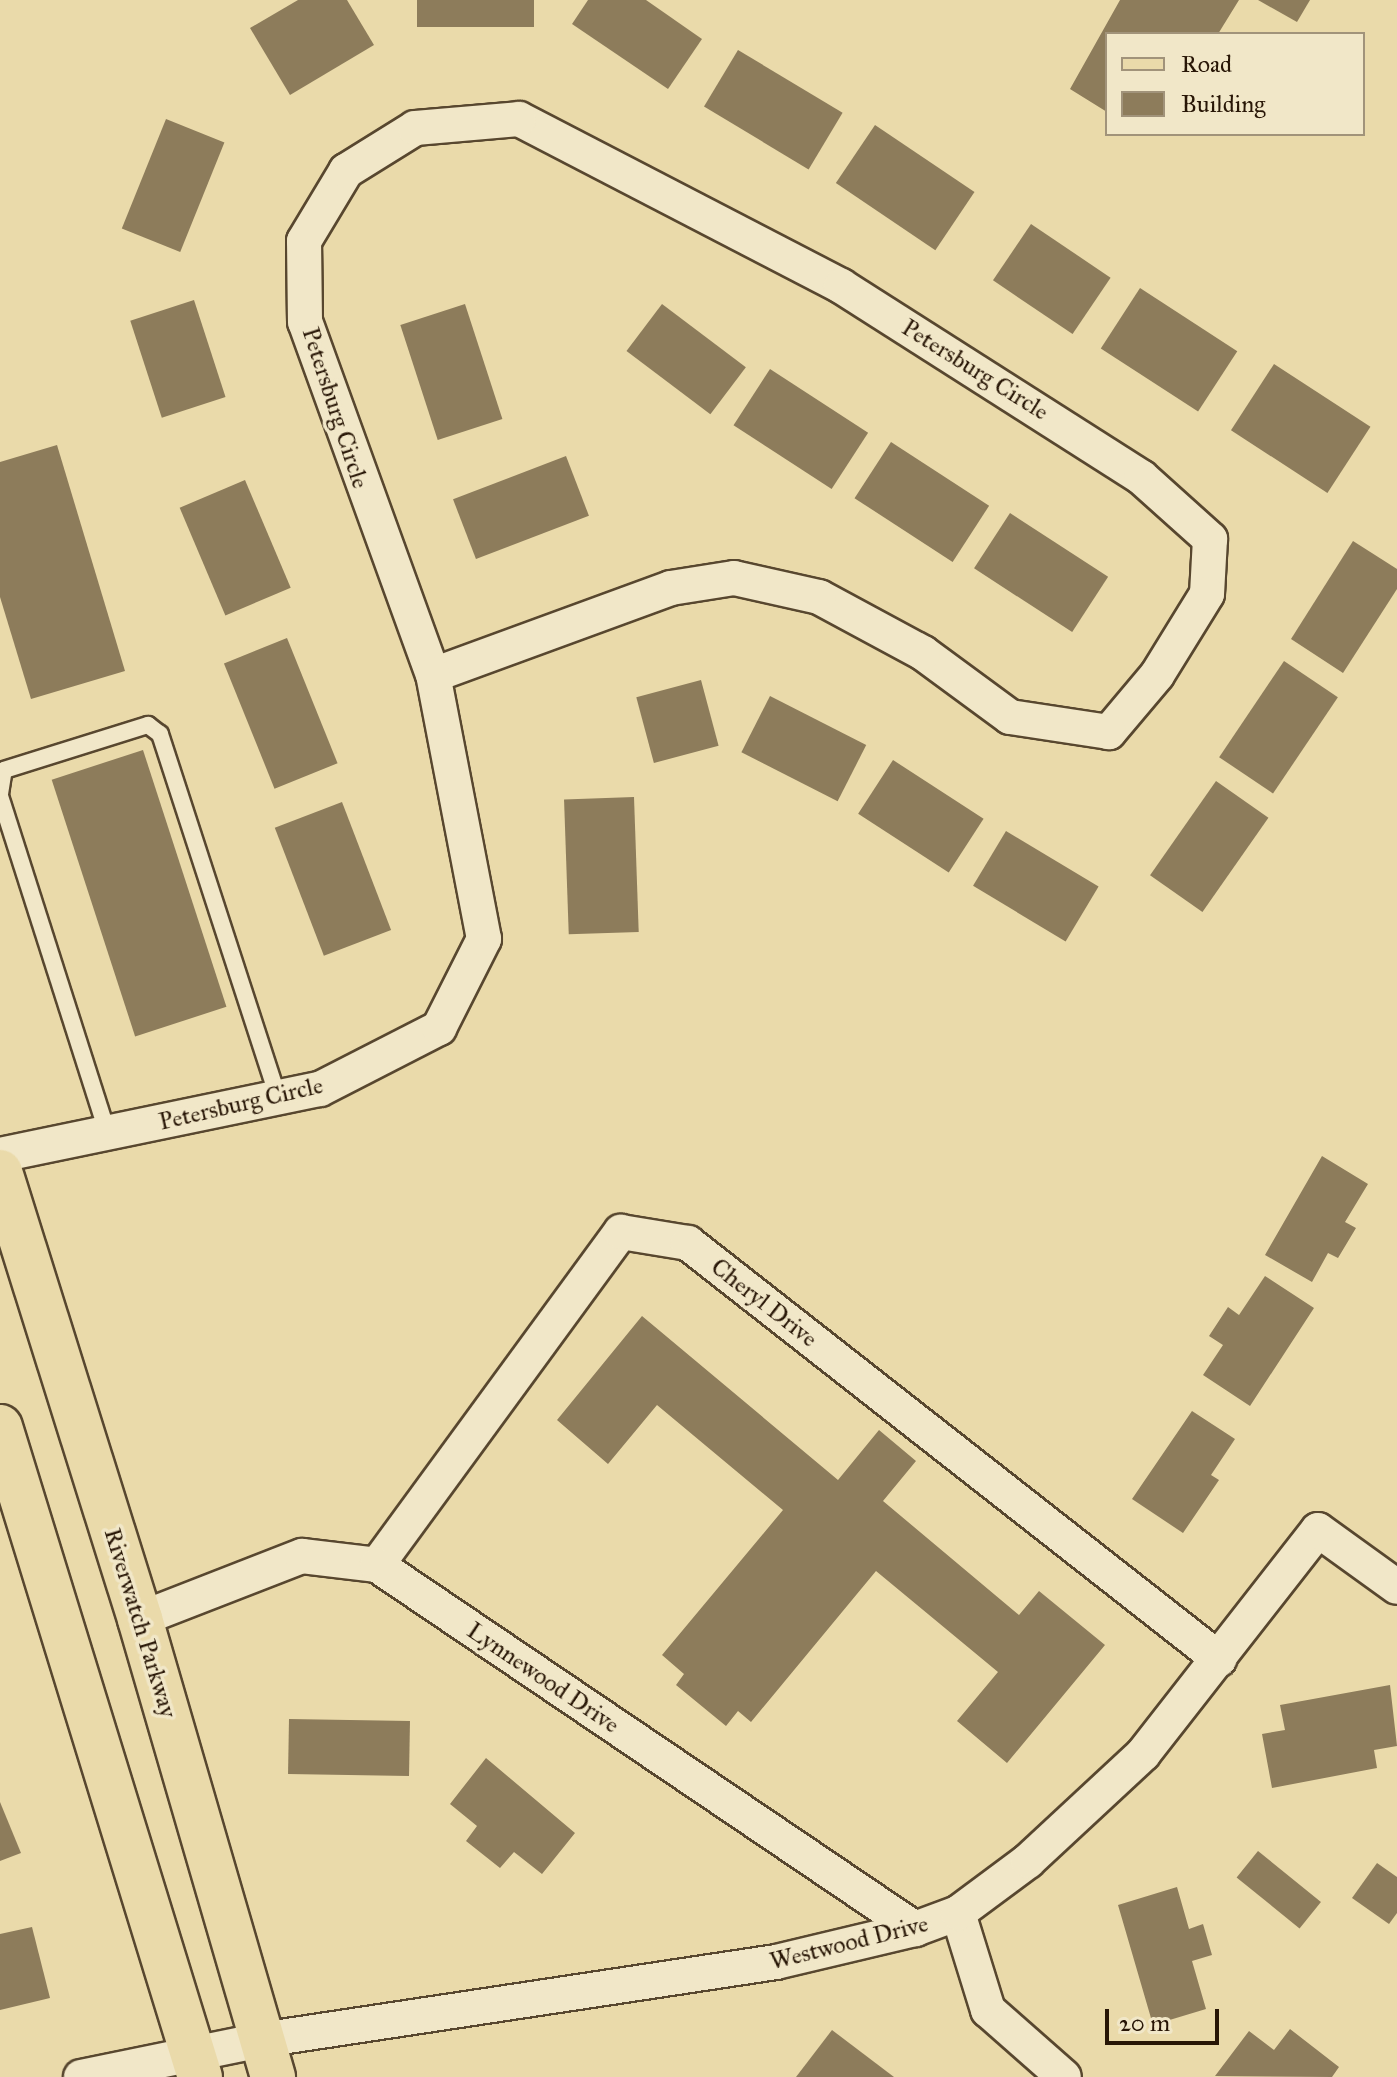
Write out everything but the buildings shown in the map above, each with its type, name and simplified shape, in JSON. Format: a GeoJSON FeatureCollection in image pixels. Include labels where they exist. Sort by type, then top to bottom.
{"type":"FeatureCollection","features":[{"type":"Feature","properties":{"kind":"main road","name":"Riverwatch Parkway"},"geometry":{"type":"LineString","coordinates":[[0,1172],[140,1619],[267,2059]]}},
{"type":"Feature","properties":{"kind":"main road"},"geometry":{"type":"LineString","coordinates":[[0,1427],[196,2065]]}},
{"type":"Feature","properties":{"kind":"street","name":"Petersburg Circle"},"geometry":{"type":"LineString","coordinates":[[0,1155],[320,1089],[439,1028],[484,939],[433,675],[305,322],[304,241],[346,171],[415,128],[519,119],[584,149],[841,286],[1141,477],[1210,539],[1207,594],[1157,675],[1109,732],[1010,717],[923,653],[819,597],[734,578],[671,588],[433,675]]}},
{"type":"Feature","properties":{"kind":"street","name":"Cheryl Drive"},"geometry":{"type":"LineString","coordinates":[[377,1565],[621,1232],[688,1243],[1219,1659]]}},
{"type":"Feature","properties":{"kind":"street","name":"Westwood Drive"},"geometry":{"type":"LineString","coordinates":[[81,2077],[267,2059],[776,1962],[915,1929],[958,1913],[1065,1832],[1143,1754],[1318,1530],[1397,1587]]}},
{"type":"Feature","properties":{"kind":"street","name":"Lynnewood Drive"},"geometry":{"type":"LineString","coordinates":[[140,1619],[302,1556],[377,1565],[915,1929]]}},
{"type":"Feature","properties":{"kind":"street"},"geometry":{"type":"LineString","coordinates":[[958,1913],[988,2010],[1064,2077]]}},
{"type":"Feature","properties":{"kind":"lane"},"geometry":{"type":"LineString","coordinates":[[108,1134],[0,795],[4,770],[148,725],[160,734],[278,1098]]}}]}
